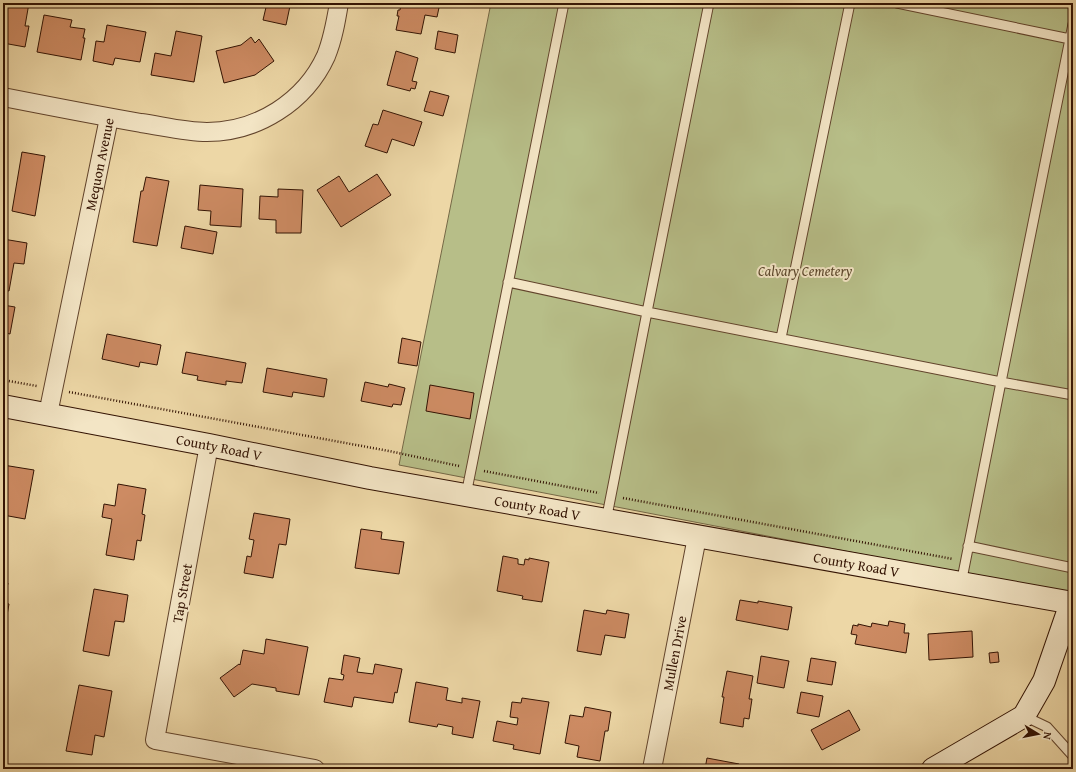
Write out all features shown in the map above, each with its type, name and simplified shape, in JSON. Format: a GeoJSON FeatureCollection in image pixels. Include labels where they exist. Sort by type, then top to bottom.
{"type":"FeatureCollection","features":[{"type":"Feature","properties":{"kind":"main road","name":"County Road V"},"geometry":{"type":"LineString","coordinates":[[3,406],[370,478],[1072,603]]}},
{"type":"Feature","properties":{"kind":"main road"},"geometry":{"type":"LineString","coordinates":[[933,769],[1024,716],[1044,681],[1072,603]]}},
{"type":"Feature","properties":{"kind":"street","name":"Mequon Avenue"},"geometry":{"type":"LineString","coordinates":[[48,414],[109,118],[206,132],[238,128],[259,121],[286,105],[312,80],[331,44],[339,3]]}},
{"type":"Feature","properties":{"kind":"street"},"geometry":{"type":"LineString","coordinates":[[3,97],[109,118]]}},
{"type":"Feature","properties":{"kind":"street","name":"Tap Street"},"geometry":{"type":"LineString","coordinates":[[210,446],[155,740],[315,769]]}},
{"type":"Feature","properties":{"kind":"street","name":"Mullen Drive"},"geometry":{"type":"LineString","coordinates":[[652,769],[697,537]]}},
{"type":"Feature","properties":{"kind":"lane"},"geometry":{"type":"LineString","coordinates":[[466,495],[564,3]]}},
{"type":"Feature","properties":{"kind":"lane"},"geometry":{"type":"LineString","coordinates":[[606,520],[646,312],[709,3]]}},
{"type":"Feature","properties":{"kind":"lane"},"geometry":{"type":"LineString","coordinates":[[781,338],[850,3]]}},
{"type":"Feature","properties":{"kind":"lane"},"geometry":{"type":"LineString","coordinates":[[897,3],[1070,39]]}},
{"type":"Feature","properties":{"kind":"lane"},"geometry":{"type":"LineString","coordinates":[[961,584],[1073,24]]}},
{"type":"Feature","properties":{"kind":"lane"},"geometry":{"type":"LineString","coordinates":[[508,282],[646,312],[1073,395]]}},
{"type":"Feature","properties":{"kind":"lane"},"geometry":{"type":"LineString","coordinates":[[968,546],[1073,568]]}},
{"type":"Feature","properties":{"kind":"lane"},"geometry":{"type":"LineString","coordinates":[[1024,716],[1046,727],[1073,756]]}},
{"type":"Feature","properties":{"kind":"path"},"geometry":{"type":"LineString","coordinates":[[3,380],[389,451],[471,469],[965,562]]}},
{"type":"Feature","properties":{"kind":"green space","name":"Calvary Cemetery"},"geometry":{"type":"Polygon","coordinates":[[[491,3],[1073,3],[1073,595],[399,465],[491,3]]]}},
{"type":"Feature","properties":{"kind":"building"},"geometry":{"type":"Polygon","coordinates":[[[3,3],[29,3],[25,26],[29,26],[25,47],[3,43],[6,27],[3,26],[3,3]]]}},
{"type":"Feature","properties":{"kind":"building"},"geometry":{"type":"Polygon","coordinates":[[[267,3],[296,3],[295,7],[290,6],[286,25],[263,20],[267,3]]]}},
{"type":"Feature","properties":{"kind":"building"},"geometry":{"type":"Polygon","coordinates":[[[401,3],[440,3],[437,17],[425,15],[421,34],[396,30],[399,16],[397,16],[398,10],[400,10],[401,3]]]}},
{"type":"Feature","properties":{"kind":"building"},"geometry":{"type":"Polygon","coordinates":[[[44,15],[72,20],[70,27],[85,29],[81,60],[37,52],[44,15]]]}},
{"type":"Feature","properties":{"kind":"building"},"geometry":{"type":"Polygon","coordinates":[[[107,25],[146,32],[140,62],[115,58],[113,65],[93,61],[96,41],[104,42],[107,25]]]}},
{"type":"Feature","properties":{"kind":"building"},"geometry":{"type":"Polygon","coordinates":[[[176,31],[202,36],[194,82],[151,75],[155,53],[171,56],[176,31]]]}},
{"type":"Feature","properties":{"kind":"building"},"geometry":{"type":"Polygon","coordinates":[[[438,31],[458,35],[455,53],[435,49],[438,31]]]}},
{"type":"Feature","properties":{"kind":"building"},"geometry":{"type":"Polygon","coordinates":[[[251,37],[255,43],[259,39],[274,61],[255,75],[224,83],[216,51],[241,45],[251,37]]]}},
{"type":"Feature","properties":{"kind":"building"},"geometry":{"type":"Polygon","coordinates":[[[396,51],[418,58],[412,81],[417,82],[415,89],[411,88],[410,91],[387,85],[396,51]]]}},
{"type":"Feature","properties":{"kind":"building"},"geometry":{"type":"Polygon","coordinates":[[[430,91],[449,96],[443,116],[424,111],[430,91]]]}},
{"type":"Feature","properties":{"kind":"building"},"geometry":{"type":"Polygon","coordinates":[[[383,110],[422,122],[414,146],[392,139],[387,153],[365,146],[373,124],[378,125],[383,110]]]}},
{"type":"Feature","properties":{"kind":"building"},"geometry":{"type":"Polygon","coordinates":[[[22,152],[45,156],[35,216],[12,211],[22,152]]]}},
{"type":"Feature","properties":{"kind":"building"},"geometry":{"type":"Polygon","coordinates":[[[377,174],[391,195],[341,227],[317,190],[339,176],[349,192],[377,174]]]}},
{"type":"Feature","properties":{"kind":"building"},"geometry":{"type":"Polygon","coordinates":[[[146,177],[169,181],[157,246],[133,242],[141,191],[143,191],[146,177]]]}},
{"type":"Feature","properties":{"kind":"building"},"geometry":{"type":"Polygon","coordinates":[[[200,185],[243,189],[241,227],[210,225],[211,211],[198,210],[200,185]]]}},
{"type":"Feature","properties":{"kind":"building"},"geometry":{"type":"Polygon","coordinates":[[[278,189],[303,190],[301,233],[276,233],[276,220],[259,219],[260,196],[278,197],[278,189]]]}},
{"type":"Feature","properties":{"kind":"building"},"geometry":{"type":"Polygon","coordinates":[[[185,226],[217,232],[213,254],[181,248],[185,226]]]}},
{"type":"Feature","properties":{"kind":"building"},"geometry":{"type":"Polygon","coordinates":[[[3,239],[27,243],[24,264],[14,263],[9,291],[3,290],[3,239]]]}},
{"type":"Feature","properties":{"kind":"building"},"geometry":{"type":"Polygon","coordinates":[[[3,305],[15,307],[10,334],[6,333],[3,349],[3,305]]]}},
{"type":"Feature","properties":{"kind":"building"},"geometry":{"type":"Polygon","coordinates":[[[107,334],[161,345],[157,365],[140,362],[139,367],[102,359],[107,334]]]}},
{"type":"Feature","properties":{"kind":"building"},"geometry":{"type":"Polygon","coordinates":[[[402,338],[421,342],[417,366],[398,363],[402,338]]]}},
{"type":"Feature","properties":{"kind":"building"},"geometry":{"type":"Polygon","coordinates":[[[186,352],[246,363],[242,383],[226,381],[226,385],[197,380],[198,376],[182,373],[186,352]]]}},
{"type":"Feature","properties":{"kind":"building"},"geometry":{"type":"Polygon","coordinates":[[[267,368],[327,379],[324,397],[293,392],[292,397],[263,392],[267,368]]]}},
{"type":"Feature","properties":{"kind":"building"},"geometry":{"type":"Polygon","coordinates":[[[365,382],[388,387],[389,384],[405,388],[401,405],[393,404],[392,407],[361,401],[365,382]]]}},
{"type":"Feature","properties":{"kind":"building"},"geometry":{"type":"Polygon","coordinates":[[[430,385],[474,393],[470,419],[426,411],[430,385]]]}},
{"type":"Feature","properties":{"kind":"building"},"geometry":{"type":"Polygon","coordinates":[[[3,465],[34,470],[25,519],[3,515],[3,465]]]}},
{"type":"Feature","properties":{"kind":"building"},"geometry":{"type":"Polygon","coordinates":[[[118,484],[146,489],[142,514],[145,515],[141,541],[137,540],[134,560],[106,555],[112,519],[102,517],[104,504],[115,506],[118,484]]]}},
{"type":"Feature","properties":{"kind":"building"},"geometry":{"type":"Polygon","coordinates":[[[254,513],[290,519],[286,545],[279,544],[273,578],[244,573],[247,556],[251,557],[254,540],[249,539],[254,513]]]}},
{"type":"Feature","properties":{"kind":"building"},"geometry":{"type":"Polygon","coordinates":[[[361,529],[382,532],[381,539],[404,542],[399,574],[355,568],[361,529]]]}},
{"type":"Feature","properties":{"kind":"building"},"geometry":{"type":"Polygon","coordinates":[[[503,556],[518,559],[518,564],[524,565],[525,559],[529,560],[529,558],[549,562],[542,602],[522,599],[523,596],[497,591],[503,556]]]}},
{"type":"Feature","properties":{"kind":"building"},"geometry":{"type":"Polygon","coordinates":[[[3,582],[8,583],[4,603],[9,604],[3,638],[3,582]]]}},
{"type":"Feature","properties":{"kind":"building"},"geometry":{"type":"Polygon","coordinates":[[[94,589],[128,595],[124,622],[115,621],[109,656],[83,651],[94,589]]]}},
{"type":"Feature","properties":{"kind":"building"},"geometry":{"type":"Polygon","coordinates":[[[740,600],[758,603],[758,601],[792,607],[788,630],[736,620],[740,600]]]}},
{"type":"Feature","properties":{"kind":"building"},"geometry":{"type":"Polygon","coordinates":[[[584,610],[606,614],[607,610],[629,614],[625,638],[605,635],[601,655],[577,651],[584,610]]]}},
{"type":"Feature","properties":{"kind":"building"},"geometry":{"type":"Polygon","coordinates":[[[889,621],[905,624],[904,633],[909,633],[906,653],[855,644],[857,635],[851,634],[853,625],[858,626],[858,624],[871,627],[872,623],[888,626],[889,621]]]}},
{"type":"Feature","properties":{"kind":"building"},"geometry":{"type":"Polygon","coordinates":[[[972,631],[973,657],[929,660],[928,634],[972,631]]]}},
{"type":"Feature","properties":{"kind":"building"},"geometry":{"type":"Polygon","coordinates":[[[266,639],[308,647],[299,695],[276,691],[276,688],[252,684],[234,697],[220,678],[239,664],[240,665],[243,650],[264,654],[266,639]]]}},
{"type":"Feature","properties":{"kind":"building"},"geometry":{"type":"Polygon","coordinates":[[[998,652],[999,662],[990,663],[989,653],[998,652]]]}},
{"type":"Feature","properties":{"kind":"building"},"geometry":{"type":"Polygon","coordinates":[[[344,655],[360,658],[357,672],[373,674],[375,664],[402,669],[397,693],[395,692],[393,703],[354,697],[352,707],[324,702],[329,678],[343,680],[344,675],[341,674],[344,655]]]}},
{"type":"Feature","properties":{"kind":"building"},"geometry":{"type":"Polygon","coordinates":[[[761,656],[789,661],[784,688],[757,683],[761,656]]]}},
{"type":"Feature","properties":{"kind":"building"},"geometry":{"type":"Polygon","coordinates":[[[811,658],[836,662],[832,685],[807,681],[811,658]]]}},
{"type":"Feature","properties":{"kind":"building"},"geometry":{"type":"Polygon","coordinates":[[[727,671],[753,676],[749,699],[752,699],[749,719],[744,718],[743,727],[720,723],[724,697],[722,697],[727,671]]]}},
{"type":"Feature","properties":{"kind":"building"},"geometry":{"type":"Polygon","coordinates":[[[416,682],[448,688],[446,700],[462,703],[462,698],[480,701],[473,738],[452,734],[453,727],[438,724],[437,727],[409,722],[416,682]]]}},
{"type":"Feature","properties":{"kind":"building"},"geometry":{"type":"Polygon","coordinates":[[[79,685],[112,691],[104,737],[95,735],[92,755],[66,751],[79,685]]]}},
{"type":"Feature","properties":{"kind":"building"},"geometry":{"type":"Polygon","coordinates":[[[801,692],[823,696],[819,717],[797,713],[801,692]]]}},
{"type":"Feature","properties":{"kind":"building"},"geometry":{"type":"Polygon","coordinates":[[[522,698],[549,702],[540,754],[513,749],[514,745],[493,741],[497,721],[517,725],[518,718],[510,717],[512,702],[521,703],[522,698]]]}},
{"type":"Feature","properties":{"kind":"building"},"geometry":{"type":"Polygon","coordinates":[[[585,707],[611,712],[608,731],[605,731],[600,761],[577,757],[579,746],[565,743],[570,715],[583,717],[585,707]]]}},
{"type":"Feature","properties":{"kind":"building"},"geometry":{"type":"Polygon","coordinates":[[[849,710],[860,730],[822,750],[811,730],[849,710]]]}},
{"type":"Feature","properties":{"kind":"building"},"geometry":{"type":"Polygon","coordinates":[[[707,758],[739,764],[738,769],[705,769],[707,758]]]}}]}
